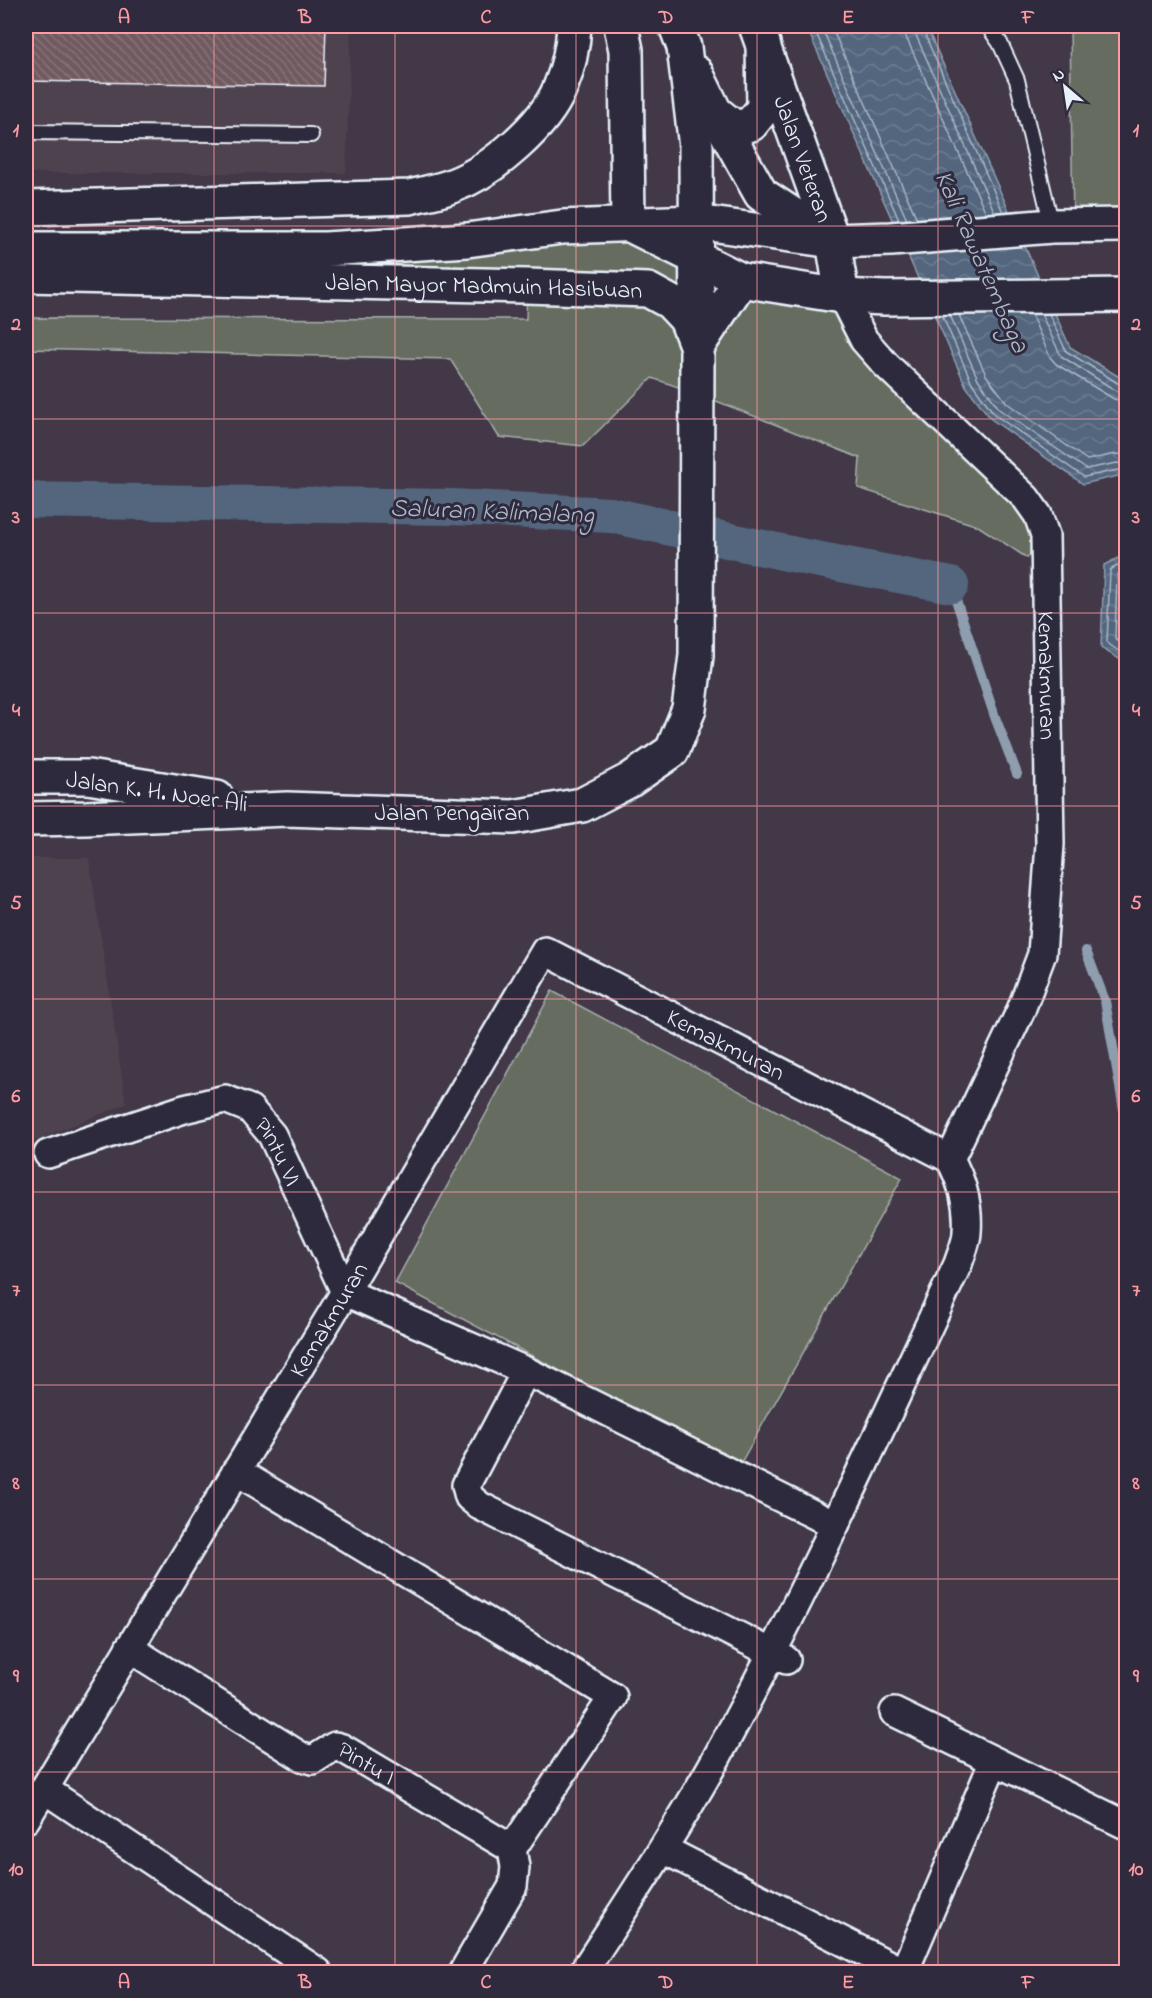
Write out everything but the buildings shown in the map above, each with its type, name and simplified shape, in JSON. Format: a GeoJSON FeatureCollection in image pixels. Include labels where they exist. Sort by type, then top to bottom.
{"type":"FeatureCollection","features":[{"type":"Feature","properties":{"kind":"main road"},"geometry":{"type":"LineString","coordinates":[[26,208],[410,197],[455,185],[501,159],[536,125],[560,89],[573,42],[574,26]]}},
{"type":"Feature","properties":{"kind":"main road"},"geometry":{"type":"LineString","coordinates":[[621,26],[626,50],[628,224],[741,280],[842,296],[885,298],[1126,295]]}},
{"type":"Feature","properties":{"kind":"main road"},"geometry":{"type":"LineString","coordinates":[[715,112],[735,128],[751,124],[764,108],[759,34]]}},
{"type":"Feature","properties":{"kind":"main road","name":"Jalan Veteran"},"geometry":{"type":"LineString","coordinates":[[759,34],[833,241],[842,296]]}},
{"type":"Feature","properties":{"kind":"main road"},"geometry":{"type":"LineString","coordinates":[[680,36],[715,112],[761,194],[833,241]]}},
{"type":"Feature","properties":{"kind":"main road","name":"Jalan Pengairan"},"geometry":{"type":"LineString","coordinates":[[26,819],[287,809],[513,817],[582,805],[630,780],[672,751],[689,709],[696,656],[696,147],[680,36]]}},
{"type":"Feature","properties":{"kind":"main road","name":"Jalan Mayor Madmuin Hasibuan"},"geometry":{"type":"LineString","coordinates":[[26,249],[326,249],[467,240],[562,227],[696,222],[833,241],[891,239],[1052,226],[1126,225]]}},
{"type":"Feature","properties":{"kind":"main road","name":"Jalan Mayor Madmuin Hasibuan"},"geometry":{"type":"LineString","coordinates":[[26,275],[527,285],[648,290],[670,302],[686,319],[697,352]]}},
{"type":"Feature","properties":{"kind":"main road"},"geometry":{"type":"LineString","coordinates":[[697,352],[741,280]]}},
{"type":"Feature","properties":{"kind":"main road","name":"Jalan K. H. Noer Ali"},"geometry":{"type":"LineString","coordinates":[[26,777],[88,777],[287,809]]}},
{"type":"Feature","properties":{"kind":"street","name":"Kemakmuran"},"geometry":{"type":"LineString","coordinates":[[26,1819],[345,1292],[546,951],[950,1159],[1021,1011],[1042,954],[1050,844],[1045,535],[1038,515],[1026,498],[886,365],[864,340],[842,296]]}},
{"type":"Feature","properties":{"kind":"street","name":"Pintu VI"},"geometry":{"type":"LineString","coordinates":[[48,1154],[184,1109],[225,1099],[250,1109],[272,1135],[345,1292]]}},
{"type":"Feature","properties":{"kind":"street"},"geometry":{"type":"LineString","coordinates":[[584,1972],[663,1849],[779,1657],[835,1525],[958,1264],[968,1233],[964,1196],[959,1176],[950,1159]]}},
{"type":"Feature","properties":{"kind":"street"},"geometry":{"type":"LineString","coordinates":[[345,1292],[526,1371],[835,1525]]}},
{"type":"Feature","properties":{"kind":"street"},"geometry":{"type":"LineString","coordinates":[[526,1371],[466,1485],[470,1497],[480,1506],[779,1657]]}},
{"type":"Feature","properties":{"kind":"street"},"geometry":{"type":"LineString","coordinates":[[236,1472],[613,1697],[512,1849],[515,1867],[513,1886],[463,1972]]}},
{"type":"Feature","properties":{"kind":"street","name":"Pintu I"},"geometry":{"type":"LineString","coordinates":[[129,1648],[302,1757],[313,1760],[335,1746],[342,1748],[512,1849]]}},
{"type":"Feature","properties":{"kind":"street"},"geometry":{"type":"LineString","coordinates":[[894,1712],[1126,1825]]}},
{"type":"Feature","properties":{"kind":"street"},"geometry":{"type":"LineString","coordinates":[[663,1849],[903,1972],[994,1761]]}},
{"type":"Feature","properties":{"kind":"street"},"geometry":{"type":"LineString","coordinates":[[44,1789],[318,1972]]}},
{"type":"Feature","properties":{"kind":"lane"},"geometry":{"type":"LineString","coordinates":[[988,26],[1000,43],[1017,81],[1052,226]]}},
{"type":"Feature","properties":{"kind":"lane"},"geometry":{"type":"LineString","coordinates":[[1000,43],[1004,26]]}},
{"type":"Feature","properties":{"kind":"lane"},"geometry":{"type":"LineString","coordinates":[[26,132],[311,135]]}},
{"type":"Feature","properties":{"kind":"shaded area"},"geometry":{"type":"Polygon","coordinates":[[[26,26],[351,26],[346,173],[26,173],[26,26]]]}},
{"type":"Feature","properties":{"kind":"shaded area"},"geometry":{"type":"Polygon","coordinates":[[[26,858],[89,858],[126,1104],[26,1144],[26,858]]]}},
{"type":"Feature","properties":{"kind":"green space"},"geometry":{"type":"Polygon","coordinates":[[[1070,26],[1126,26],[1126,225],[1073,226],[1070,26]]]}},
{"type":"Feature","properties":{"kind":"green space"},"geometry":{"type":"Polygon","coordinates":[[[628,224],[693,260],[697,346],[741,280],[842,296],[1045,535],[1027,558],[978,526],[858,488],[860,458],[652,378],[583,446],[499,437],[450,359],[26,349],[26,318],[526,319],[527,286],[26,275],[628,224]]]}},
{"type":"Feature","properties":{"kind":"green space"},"geometry":{"type":"Polygon","coordinates":[[[552,991],[902,1178],[739,1466],[395,1283],[552,991]]]}},
{"type":"Feature","properties":{"kind":"water","name":"Kali Rawatembaga"},"geometry":{"type":"Polygon","coordinates":[[[806,26],[926,26],[1070,347],[1126,381],[1126,479],[1118,476],[1083,484],[991,419],[966,386],[806,26]]]}},
{"type":"Feature","properties":{"kind":"water"},"geometry":{"type":"Polygon","coordinates":[[[1126,554],[1126,663],[1101,648],[1104,565],[1126,554]]]}},
{"type":"Feature","properties":{"kind":"waterway","name":"Saluran Kalimalang"},"geometry":{"type":"LineString","coordinates":[[26,500],[452,507],[611,515],[805,557],[951,585]]}},
{"type":"Feature","properties":{"kind":"waterway"},"geometry":{"type":"LineString","coordinates":[[951,585],[995,717],[1017,774]]}},
{"type":"Feature","properties":{"kind":"waterway"},"geometry":{"type":"LineString","coordinates":[[1086,951],[1105,1001],[1126,1121]]}}]}
